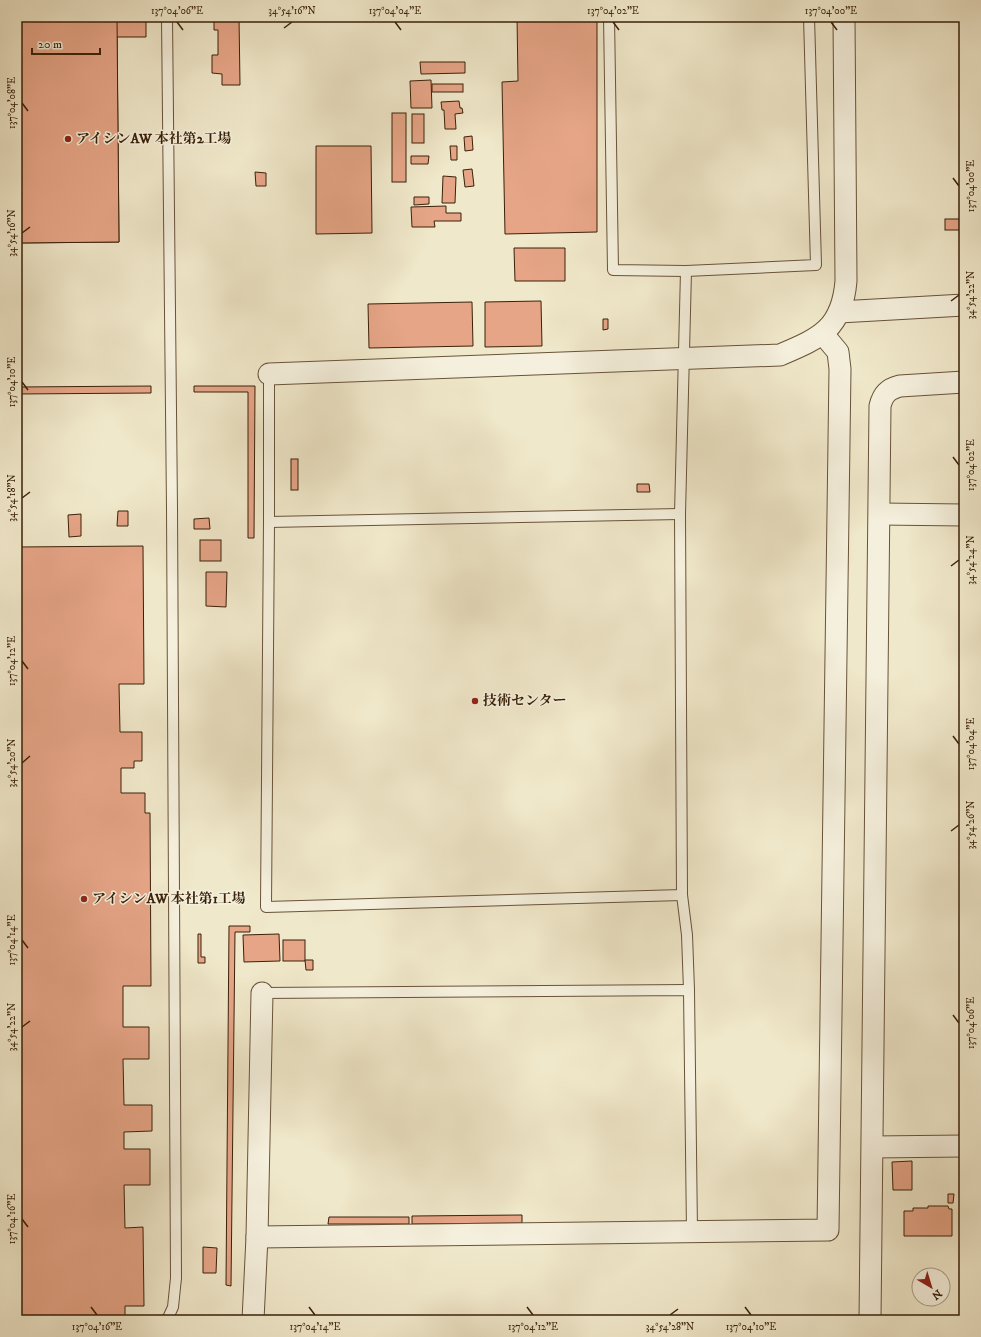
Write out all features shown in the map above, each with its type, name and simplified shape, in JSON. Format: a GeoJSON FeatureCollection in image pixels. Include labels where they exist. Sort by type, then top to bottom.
{"type":"FeatureCollection","features":[{"type":"Feature","properties":{"kind":"street"},"geometry":{"type":"LineString","coordinates":[[269,374],[780,355],[823,334],[837,319],[845,296],[846,281],[844,17]]}},
{"type":"Feature","properties":{"kind":"street"},"geometry":{"type":"LineString","coordinates":[[839,312],[964,305]]}},
{"type":"Feature","properties":{"kind":"street"},"geometry":{"type":"LineString","coordinates":[[257,1237],[828,1230],[840,369],[838,352],[823,334]]}},
{"type":"Feature","properties":{"kind":"street"},"geometry":{"type":"LineString","coordinates":[[870,1320],[880,406],[885,393],[892,388],[900,386],[964,382]]}},
{"type":"Feature","properties":{"kind":"street"},"geometry":{"type":"LineString","coordinates":[[880,514],[964,515]]}},
{"type":"Feature","properties":{"kind":"street"},"geometry":{"type":"LineString","coordinates":[[253,1320],[257,1237],[262,993]]}},
{"type":"Feature","properties":{"kind":"street"},"geometry":{"type":"LineString","coordinates":[[873,1147],[964,1146]]}},
{"type":"Feature","properties":{"kind":"lane"},"geometry":{"type":"LineString","coordinates":[[167,17],[172,508],[176,1278],[173,1307],[167,1320]]}},
{"type":"Feature","properties":{"kind":"lane"},"geometry":{"type":"LineString","coordinates":[[609,17],[613,270],[686,271],[816,265],[809,17]]}},
{"type":"Feature","properties":{"kind":"lane"},"geometry":{"type":"LineString","coordinates":[[686,271],[680,514],[682,895],[688,935],[692,1231]]}},
{"type":"Feature","properties":{"kind":"lane"},"geometry":{"type":"LineString","coordinates":[[269,374],[270,522],[266,907],[682,895]]}},
{"type":"Feature","properties":{"kind":"lane"},"geometry":{"type":"LineString","coordinates":[[270,522],[680,514]]}},
{"type":"Feature","properties":{"kind":"lane"},"geometry":{"type":"LineString","coordinates":[[262,993],[689,990]]}},
{"type":"Feature","properties":{"kind":"building","name":"アイシンAW 本社第2工場"},"geometry":{"type":"Polygon","coordinates":[[[17,17],[146,17],[146,37],[117,37],[119,242],[17,243],[17,17]]]}},
{"type":"Feature","properties":{"kind":"building","name":"アイシンAW 本社第2工場"},"geometry":{"type":"Polygon","coordinates":[[[17,17],[117,17],[119,242],[17,243],[17,17]]]}},
{"type":"Feature","properties":{"kind":"building"},"geometry":{"type":"Polygon","coordinates":[[[214,17],[239,17],[240,85],[222,85],[222,74],[212,73],[212,55],[218,55],[218,30],[214,30],[214,17]]]}},
{"type":"Feature","properties":{"kind":"building"},"geometry":{"type":"Polygon","coordinates":[[[517,17],[597,17],[597,232],[505,234],[502,82],[518,81],[517,17]]]}},
{"type":"Feature","properties":{"kind":"building"},"geometry":{"type":"Polygon","coordinates":[[[420,62],[465,62],[465,73],[421,74],[420,62]]]}},
{"type":"Feature","properties":{"kind":"building"},"geometry":{"type":"Polygon","coordinates":[[[431,80],[432,108],[411,108],[410,81],[431,80]]]}},
{"type":"Feature","properties":{"kind":"building"},"geometry":{"type":"Polygon","coordinates":[[[432,84],[463,84],[463,92],[432,92],[432,84]]]}},
{"type":"Feature","properties":{"kind":"building"},"geometry":{"type":"Polygon","coordinates":[[[459,101],[460,108],[462,108],[463,113],[455,114],[456,129],[445,129],[444,110],[442,110],[441,102],[459,101]]]}},
{"type":"Feature","properties":{"kind":"building"},"geometry":{"type":"Polygon","coordinates":[[[392,113],[406,113],[406,182],[392,182],[392,113]]]}},
{"type":"Feature","properties":{"kind":"building"},"geometry":{"type":"Polygon","coordinates":[[[412,114],[424,114],[424,143],[412,143],[412,114]]]}},
{"type":"Feature","properties":{"kind":"building"},"geometry":{"type":"Polygon","coordinates":[[[472,136],[473,150],[465,151],[464,137],[472,136]]]}},
{"type":"Feature","properties":{"kind":"building"},"geometry":{"type":"Polygon","coordinates":[[[316,146],[371,146],[372,233],[316,234],[316,146]]]}},
{"type":"Feature","properties":{"kind":"building"},"geometry":{"type":"Polygon","coordinates":[[[450,146],[457,146],[457,160],[451,160],[450,146]]]}},
{"type":"Feature","properties":{"kind":"building"},"geometry":{"type":"Polygon","coordinates":[[[411,156],[429,156],[428,164],[411,164],[411,156]]]}},
{"type":"Feature","properties":{"kind":"building"},"geometry":{"type":"Polygon","coordinates":[[[472,169],[474,186],[465,187],[463,170],[472,169]]]}},
{"type":"Feature","properties":{"kind":"building"},"geometry":{"type":"Polygon","coordinates":[[[255,172],[266,173],[266,186],[256,186],[255,172]]]}},
{"type":"Feature","properties":{"kind":"building"},"geometry":{"type":"Polygon","coordinates":[[[443,176],[456,177],[455,203],[442,203],[443,176]]]}},
{"type":"Feature","properties":{"kind":"building"},"geometry":{"type":"Polygon","coordinates":[[[414,197],[429,197],[429,204],[414,205],[414,197]]]}},
{"type":"Feature","properties":{"kind":"building"},"geometry":{"type":"Polygon","coordinates":[[[446,206],[446,213],[461,213],[461,221],[434,221],[435,227],[412,227],[411,207],[446,206]]]}},
{"type":"Feature","properties":{"kind":"building"},"geometry":{"type":"Polygon","coordinates":[[[945,219],[960,219],[960,230],[945,230],[945,219]]]}},
{"type":"Feature","properties":{"kind":"building"},"geometry":{"type":"Polygon","coordinates":[[[514,248],[565,248],[565,281],[515,281],[514,248]]]}},
{"type":"Feature","properties":{"kind":"building"},"geometry":{"type":"Polygon","coordinates":[[[541,301],[542,346],[485,347],[485,302],[541,301]]]}},
{"type":"Feature","properties":{"kind":"building"},"geometry":{"type":"Polygon","coordinates":[[[472,302],[473,346],[369,348],[368,304],[472,302]]]}},
{"type":"Feature","properties":{"kind":"building"},"geometry":{"type":"Polygon","coordinates":[[[603,319],[608,319],[608,329],[603,330],[603,319]]]}},
{"type":"Feature","properties":{"kind":"building"},"geometry":{"type":"Polygon","coordinates":[[[151,386],[151,393],[17,394],[17,387],[151,386]]]}},
{"type":"Feature","properties":{"kind":"building"},"geometry":{"type":"Polygon","coordinates":[[[194,386],[255,386],[254,538],[248,538],[248,392],[194,392],[194,386]]]}},
{"type":"Feature","properties":{"kind":"building"},"geometry":{"type":"Polygon","coordinates":[[[291,459],[298,459],[298,490],[291,490],[291,459]]]}},
{"type":"Feature","properties":{"kind":"building"},"geometry":{"type":"Polygon","coordinates":[[[637,484],[649,484],[650,492],[637,492],[637,484]]]}},
{"type":"Feature","properties":{"kind":"building"},"geometry":{"type":"Polygon","coordinates":[[[118,511],[128,511],[128,526],[117,526],[118,511]]]}},
{"type":"Feature","properties":{"kind":"building"},"geometry":{"type":"Polygon","coordinates":[[[81,514],[81,536],[69,537],[68,515],[81,514]]]}},
{"type":"Feature","properties":{"kind":"building"},"geometry":{"type":"Polygon","coordinates":[[[209,518],[210,529],[194,529],[194,519],[209,518]]]}},
{"type":"Feature","properties":{"kind":"building"},"geometry":{"type":"Polygon","coordinates":[[[200,540],[221,540],[221,561],[200,561],[200,540]]]}},
{"type":"Feature","properties":{"kind":"building","name":"アイシンAW 本社第1工場"},"geometry":{"type":"Polygon","coordinates":[[[143,546],[144,684],[119,684],[120,732],[142,732],[142,761],[134,761],[134,768],[121,768],[121,793],[145,793],[145,813],[150,813],[151,986],[123,986],[123,1027],[149,1027],[149,1059],[123,1059],[124,1105],[152,1105],[152,1131],[124,1132],[124,1149],[150,1149],[150,1185],[124,1185],[125,1228],[143,1227],[144,1306],[125,1306],[125,1320],[17,1320],[17,547],[143,546]]]}},
{"type":"Feature","properties":{"kind":"building"},"geometry":{"type":"Polygon","coordinates":[[[206,572],[227,572],[226,607],[206,606],[206,572]]]}},
{"type":"Feature","properties":{"kind":"building"},"geometry":{"type":"Polygon","coordinates":[[[229,926],[250,926],[250,932],[235,932],[231,1286],[226,1285],[229,926]]]}},
{"type":"Feature","properties":{"kind":"building"},"geometry":{"type":"Polygon","coordinates":[[[198,934],[201,934],[201,957],[205,957],[205,963],[198,963],[198,934]]]}},
{"type":"Feature","properties":{"kind":"building"},"geometry":{"type":"Polygon","coordinates":[[[279,934],[280,961],[244,962],[243,935],[279,934]]]}},
{"type":"Feature","properties":{"kind":"building"},"geometry":{"type":"Polygon","coordinates":[[[283,940],[305,940],[305,961],[283,961],[283,940]]]}},
{"type":"Feature","properties":{"kind":"building"},"geometry":{"type":"Polygon","coordinates":[[[305,960],[313,960],[313,970],[306,970],[305,960]]]}},
{"type":"Feature","properties":{"kind":"building"},"geometry":{"type":"Polygon","coordinates":[[[912,1161],[912,1190],[893,1190],[892,1162],[912,1161]]]}},
{"type":"Feature","properties":{"kind":"building"},"geometry":{"type":"Polygon","coordinates":[[[960,1176],[964,1176],[964,1197],[961,1197],[960,1176]]]}},
{"type":"Feature","properties":{"kind":"building"},"geometry":{"type":"Polygon","coordinates":[[[948,1194],[954,1194],[953,1203],[948,1203],[948,1194]]]}},
{"type":"Feature","properties":{"kind":"building"},"geometry":{"type":"Polygon","coordinates":[[[928,1206],[948,1206],[949,1209],[952,1209],[952,1236],[904,1236],[904,1211],[913,1211],[913,1208],[928,1208],[928,1206]]]}},
{"type":"Feature","properties":{"kind":"building"},"geometry":{"type":"Polygon","coordinates":[[[522,1215],[522,1223],[412,1224],[412,1216],[522,1215]]]}},
{"type":"Feature","properties":{"kind":"building"},"geometry":{"type":"Polygon","coordinates":[[[329,1217],[409,1217],[409,1224],[328,1224],[329,1217]]]}},
{"type":"Feature","properties":{"kind":"building"},"geometry":{"type":"Polygon","coordinates":[[[203,1247],[217,1248],[216,1273],[203,1273],[203,1247]]]}},
{"type":"Feature","properties":{"kind":"place","name":"アイシンAW 本社第2工場"},"geometry":{"type":"Point","coordinates":[68,139]}},
{"type":"Feature","properties":{"kind":"place","name":"技術センター"},"geometry":{"type":"Point","coordinates":[475,701]}},
{"type":"Feature","properties":{"kind":"place","name":"アイシンAW 本社第1工場"},"geometry":{"type":"Point","coordinates":[84,899]}}]}
